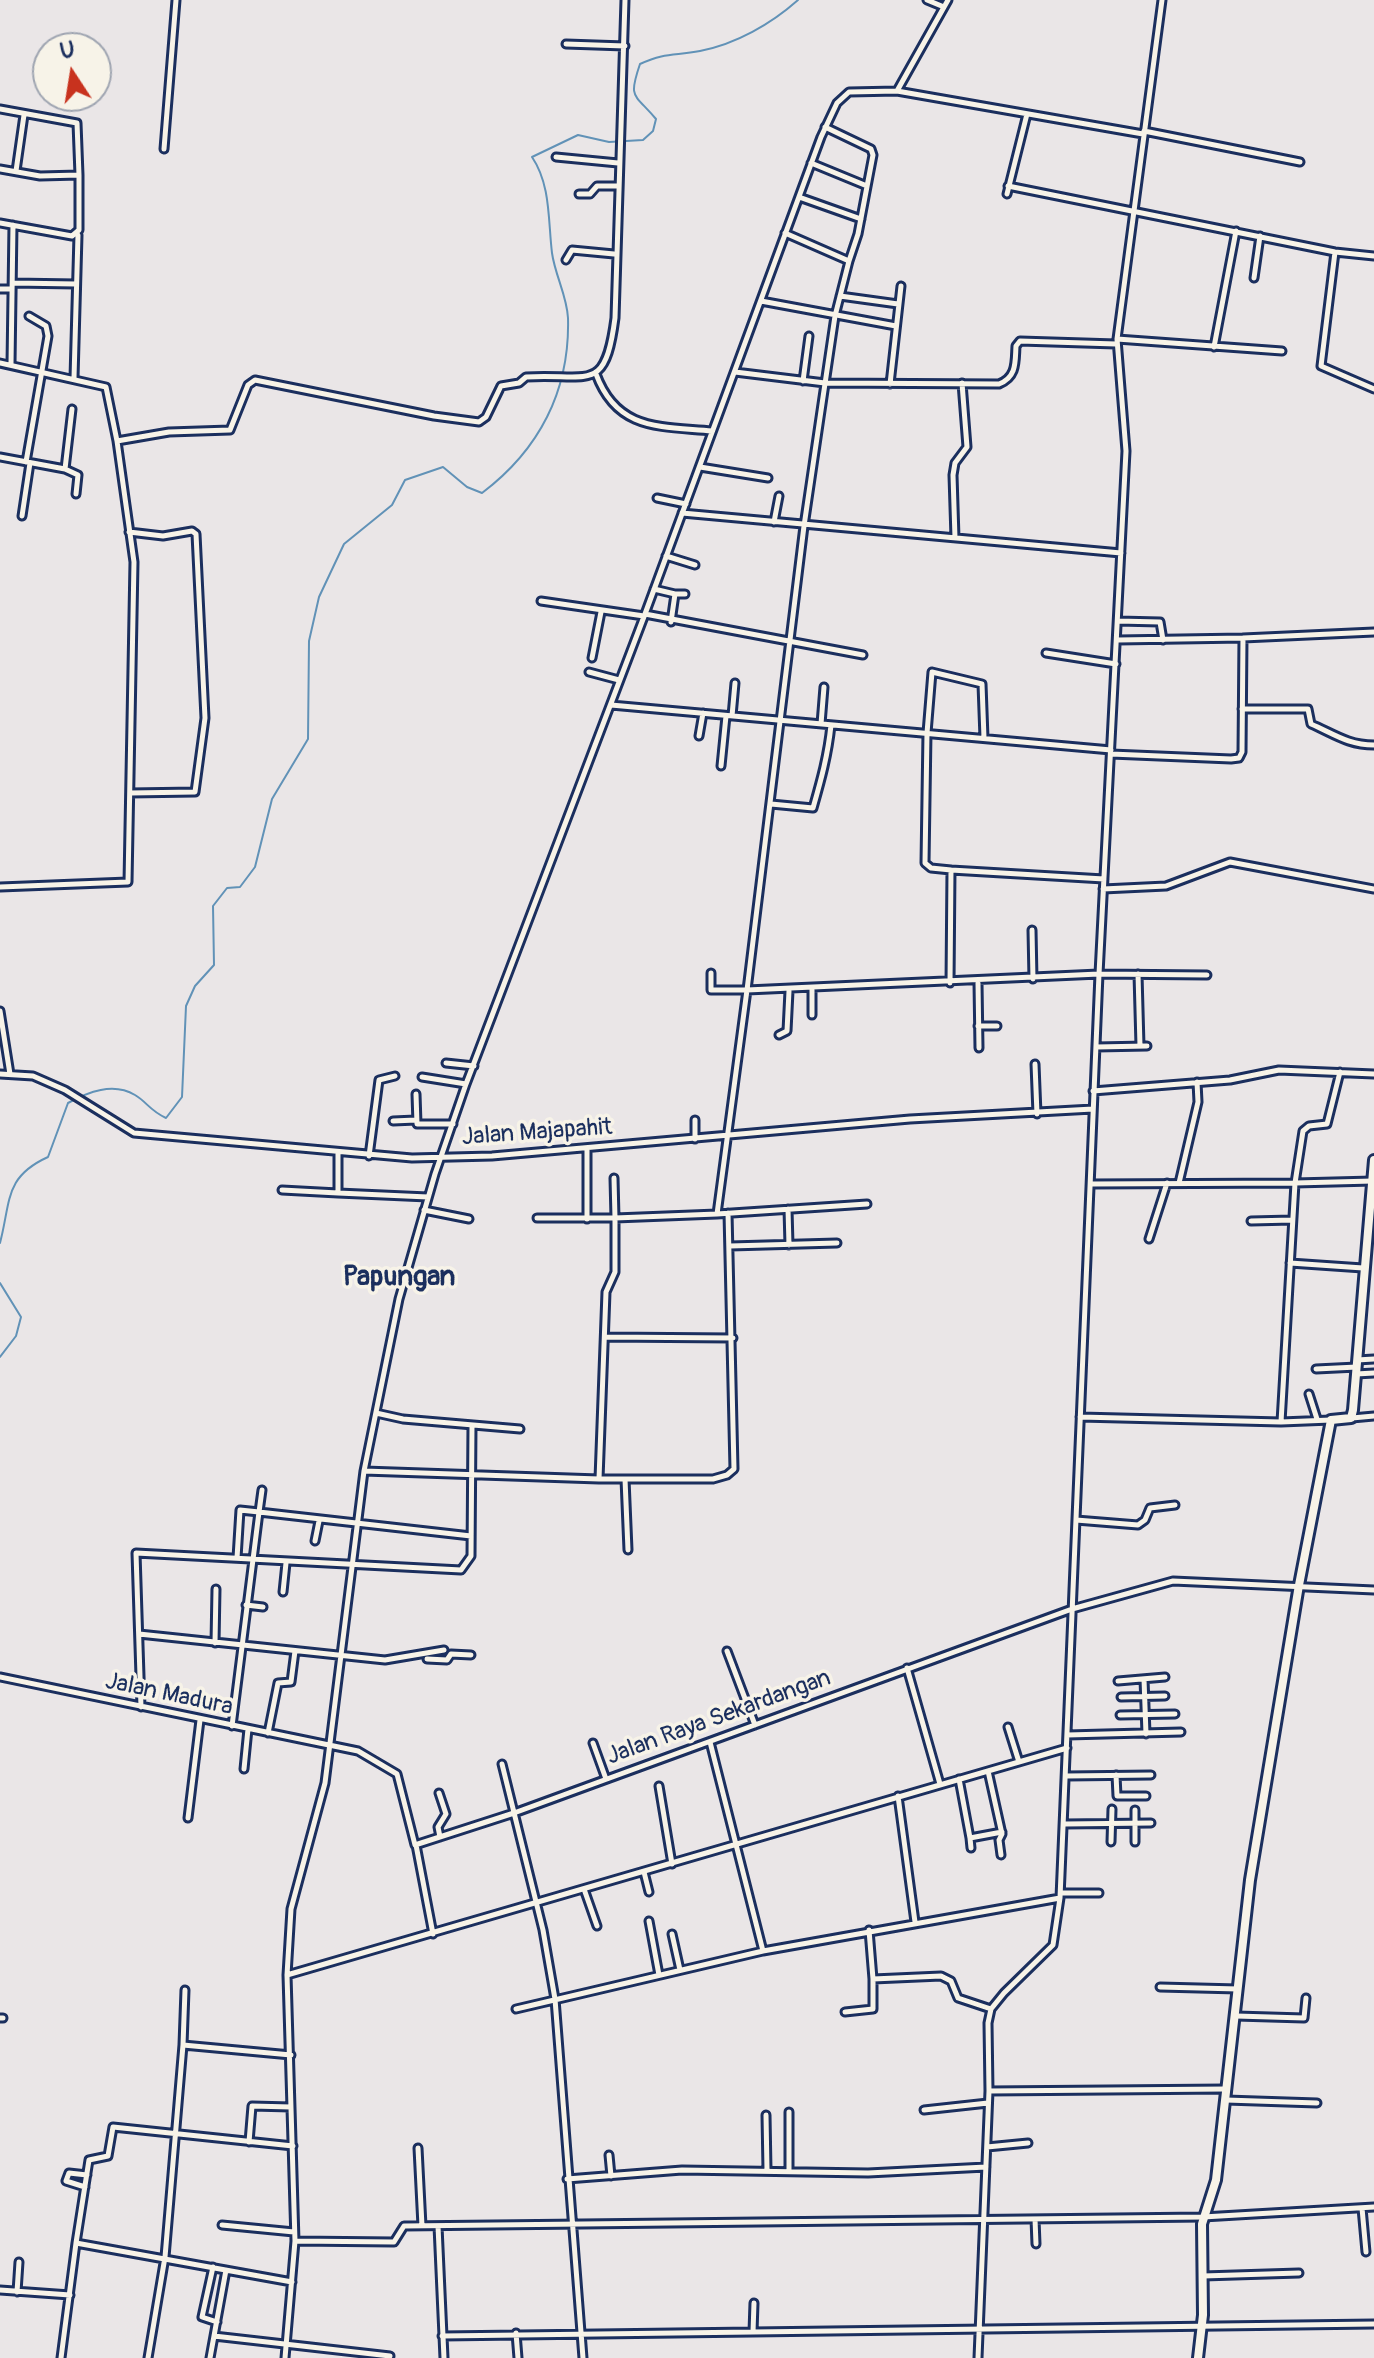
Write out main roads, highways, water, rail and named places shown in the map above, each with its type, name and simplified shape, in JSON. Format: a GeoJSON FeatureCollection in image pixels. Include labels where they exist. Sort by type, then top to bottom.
{"type":"FeatureCollection","features":[{"type":"Feature","properties":{"kind":"waterway"},"geometry":{"type":"LineString","coordinates":[[0,1243],[8,1203],[16,1182],[23,1173],[48,1157],[68,1103],[92,1092],[118,1089],[135,1095],[166,1118],[182,1097],[186,1006],[195,986],[214,965],[213,906],[227,888],[240,887],[255,867],[272,799],[308,739],[309,641],[319,597],[344,544],[392,505],[405,480],[443,467],[467,487],[482,493],[520,458],[547,417],[563,370],[568,318],[552,253],[546,191],[532,157],[578,135],[609,142],[643,140],[653,131],[656,119],[635,95],[634,84],[640,64],[664,56],[700,51],[740,38],[765,25],[798,0]]}},
{"type":"Feature","properties":{"kind":"waterway"},"geometry":{"type":"LineString","coordinates":[[0,1283],[21,1317],[16,1336],[0,1357]]}},
{"type":"Feature","properties":{"kind":"district","name":"Papungan"},"geometry":{"type":"Point","coordinates":[399,1278]}}]}
